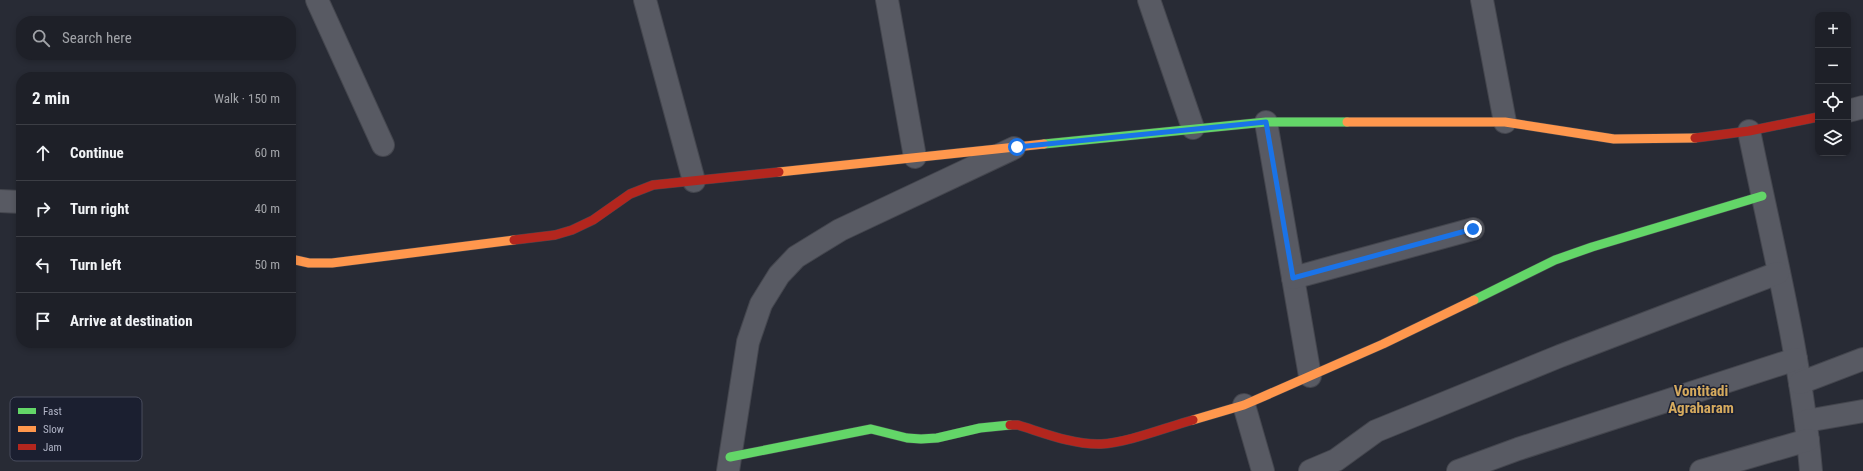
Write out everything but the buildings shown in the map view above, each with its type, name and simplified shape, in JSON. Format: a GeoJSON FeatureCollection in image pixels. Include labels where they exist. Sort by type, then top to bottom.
{"type":"FeatureCollection","features":[{"type":"Feature","properties":{"kind":"street"},"geometry":{"type":"LineString","coordinates":[[317,0],[383,145]]}},
{"type":"Feature","properties":{"kind":"street"},"geometry":{"type":"LineString","coordinates":[[645,0],[694,181]]}},
{"type":"Feature","properties":{"kind":"street"},"geometry":{"type":"LineString","coordinates":[[887,0],[915,157]]}},
{"type":"Feature","properties":{"kind":"street"},"geometry":{"type":"LineString","coordinates":[[1149,0],[1193,128]]}},
{"type":"Feature","properties":{"kind":"street"},"geometry":{"type":"LineString","coordinates":[[1482,0],[1505,122]]}},
{"type":"Feature","properties":{"kind":"street"},"geometry":{"type":"LineString","coordinates":[[1851,110],[1863,108]]}},
{"type":"Feature","properties":{"kind":"street"},"geometry":{"type":"LineString","coordinates":[[296,260],[309,263],[332,263],[554,235],[573,230],[639,189],[653,185],[1193,128],[1266,122],[1505,122],[1614,139],[1682,139],[1709,137],[1749,131],[1815,118]]}},
{"type":"Feature","properties":{"kind":"street"},"geometry":{"type":"LineString","coordinates":[[1266,122],[1310,376]]}},
{"type":"Feature","properties":{"kind":"street"},"geometry":{"type":"LineString","coordinates":[[1749,131],[1796,359],[1807,431],[1811,471]]}},
{"type":"Feature","properties":{"kind":"street"},"geometry":{"type":"LineString","coordinates":[[1017,147],[840,230],[796,256],[779,275],[761,304],[748,342],[729,464],[871,429],[907,438],[921,439],[937,438],[980,428],[1018,425],[1064,439],[1101,444],[1121,441],[1244,405],[1419,328],[1555,260],[1592,247],[1762,196]]}},
{"type":"Feature","properties":{"kind":"street"},"geometry":{"type":"LineString","coordinates":[[0,201],[16,202]]}},
{"type":"Feature","properties":{"kind":"street"},"geometry":{"type":"LineString","coordinates":[[1293,278],[1473,229]]}},
{"type":"Feature","properties":{"kind":"street"},"geometry":{"type":"LineString","coordinates":[[1310,471],[1336,460],[1376,432],[1560,356],[1778,273]]}},
{"type":"Feature","properties":{"kind":"street"},"geometry":{"type":"LineString","coordinates":[[1458,471],[1796,359]]}},
{"type":"Feature","properties":{"kind":"street"},"geometry":{"type":"LineString","coordinates":[[1800,382],[1863,359]]}},
{"type":"Feature","properties":{"kind":"street"},"geometry":{"type":"LineString","coordinates":[[1244,405],[1263,471]]}},
{"type":"Feature","properties":{"kind":"street"},"geometry":{"type":"LineString","coordinates":[[1701,471],[1863,411]]}},
{"type":"Feature","properties":{"kind":"traffic: fast"},"geometry":{"type":"LineString","coordinates":[[1044,144],[1266,122],[1347,122]]}},
{"type":"Feature","properties":{"kind":"traffic: fast"},"geometry":{"type":"LineString","coordinates":[[1474,300],[1555,260],[1592,247],[1762,196]]}},
{"type":"Feature","properties":{"kind":"traffic: fast"},"geometry":{"type":"LineString","coordinates":[[730,457],[871,429],[907,438],[921,439],[937,438],[980,428],[1010,425]]}},
{"type":"Feature","properties":{"kind":"traffic: slow"},"geometry":{"type":"LineString","coordinates":[[1347,122],[1505,122],[1614,139],[1695,138]]}},
{"type":"Feature","properties":{"kind":"traffic: slow"},"geometry":{"type":"LineString","coordinates":[[779,172],[1044,144]]}},
{"type":"Feature","properties":{"kind":"traffic: slow"},"geometry":{"type":"LineString","coordinates":[[296,260],[309,263],[332,263],[514,240]]}},
{"type":"Feature","properties":{"kind":"traffic: slow"},"geometry":{"type":"LineString","coordinates":[[1193,420],[1244,405],[1383,344],[1474,300]]}},
{"type":"Feature","properties":{"kind":"traffic: jam"},"geometry":{"type":"LineString","coordinates":[[1695,138],[1749,131],[1815,118]]}},
{"type":"Feature","properties":{"kind":"traffic: jam"},"geometry":{"type":"LineString","coordinates":[[514,240],[555,235],[572,230],[593,220],[630,194],[653,185],[779,172]]}},
{"type":"Feature","properties":{"kind":"traffic: jam"},"geometry":{"type":"LineString","coordinates":[[1010,425],[1018,425],[1069,441],[1101,444],[1135,438],[1193,420]]}},
{"type":"Feature","properties":{"kind":"district","name":"Vontitadi Agraharam"},"geometry":{"type":"Point","coordinates":[1701,400]}},
{"type":"Feature","properties":{"kind":"route"},"geometry":{"type":"LineString","coordinates":[[1017,147],[1193,128],[1266,122],[1293,278],[1473,229]]}}]}
